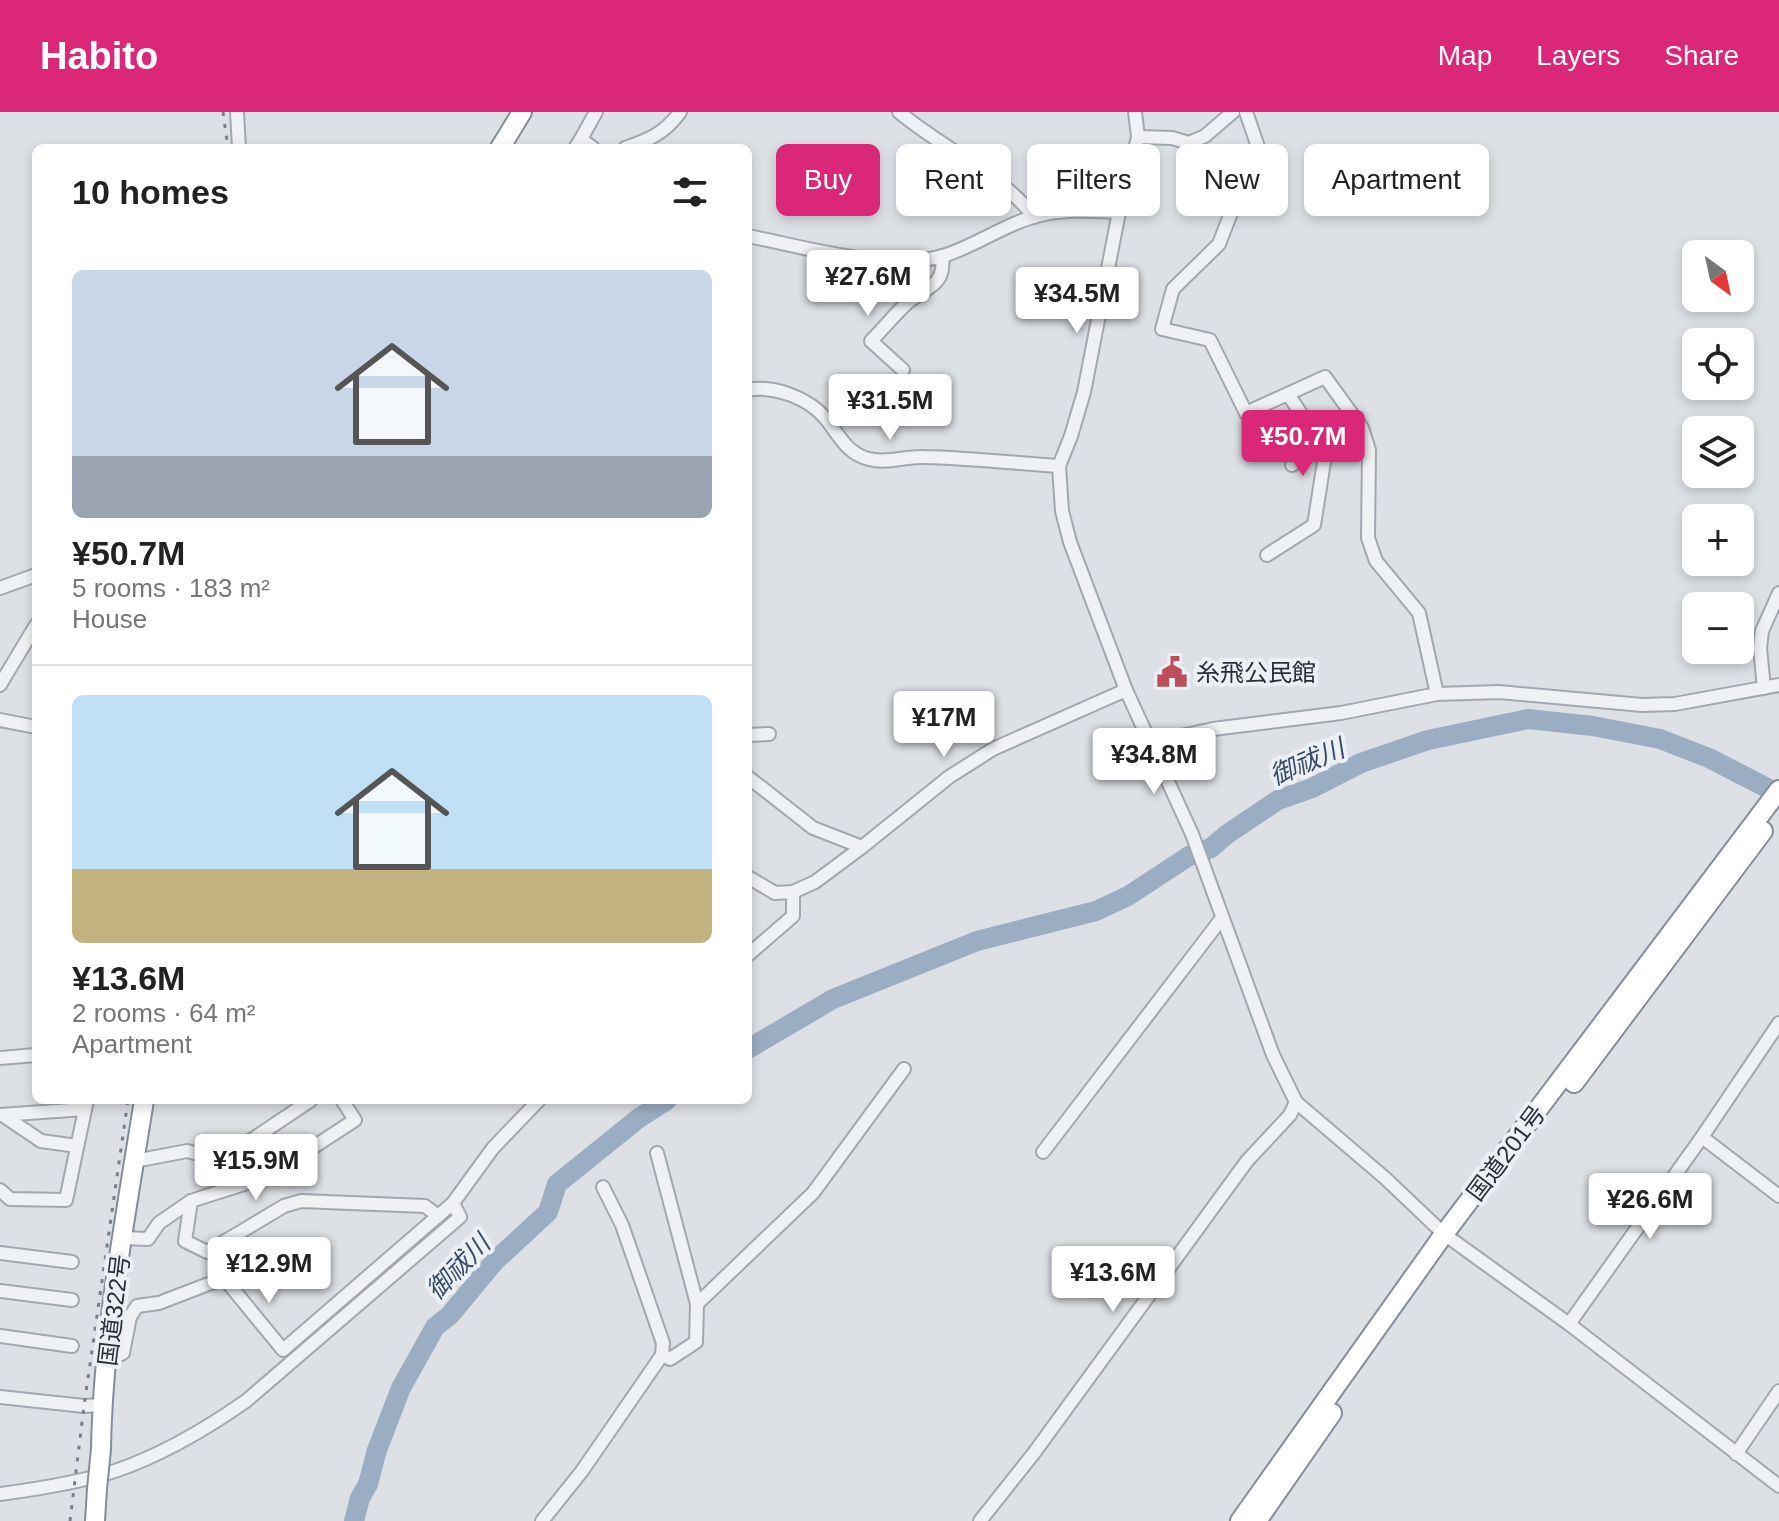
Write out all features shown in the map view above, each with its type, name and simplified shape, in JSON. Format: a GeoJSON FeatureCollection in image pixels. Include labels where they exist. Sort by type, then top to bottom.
{"type":"FeatureCollection","features":[{"type":"Feature","properties":{"kind":"highway"},"geometry":{"type":"LineString","coordinates":[[502,144],[522,112]]}},
{"type":"Feature","properties":{"kind":"highway","name":"国道201号"},"geometry":{"type":"LineString","coordinates":[[1240,1521],[1449,1237],[1773,812],[1779,790]]}},
{"type":"Feature","properties":{"kind":"highway","name":"国道322号"},"geometry":{"type":"LineString","coordinates":[[95,1521],[107,1361],[143,1104]]}},
{"type":"Feature","properties":{"kind":"highway","name":"国道201号"},"geometry":{"type":"LineString","coordinates":[[1257,1521],[1449,1237]]}},
{"type":"Feature","properties":{"kind":"street"},"geometry":{"type":"LineString","coordinates":[[237,112],[238,144]]}},
{"type":"Feature","properties":{"kind":"street"},"geometry":{"type":"LineString","coordinates":[[578,143],[596,112]]}},
{"type":"Feature","properties":{"kind":"street"},"geometry":{"type":"LineString","coordinates":[[636,144],[664,131],[680,112]]}},
{"type":"Feature","properties":{"kind":"street"},"geometry":{"type":"LineString","coordinates":[[899,112],[1020,199],[1034,217]]}},
{"type":"Feature","properties":{"kind":"street"},"geometry":{"type":"LineString","coordinates":[[1135,112],[1137,144]]}},
{"type":"Feature","properties":{"kind":"street"},"geometry":{"type":"LineString","coordinates":[[1189,143],[1205,136],[1233,112]]}},
{"type":"Feature","properties":{"kind":"street"},"geometry":{"type":"LineString","coordinates":[[1246,112],[1257,144]]}},
{"type":"Feature","properties":{"kind":"street"},"geometry":{"type":"LineString","coordinates":[[1138,137],[1172,138],[1189,143],[1234,205],[1219,244],[1173,289],[1162,329],[1210,340],[1246,413],[1325,377],[1362,428],[1369,450],[1368,538],[1376,561],[1419,613],[1437,694]]}},
{"type":"Feature","properties":{"kind":"street"},"geometry":{"type":"LineString","coordinates":[[752,237],[853,257],[920,260],[942,256],[1039,216]]}},
{"type":"Feature","properties":{"kind":"street"},"geometry":{"type":"LineString","coordinates":[[1118,216],[1084,392],[1059,466],[1062,511],[1070,542],[1126,690],[1192,834],[1273,1055],[1296,1102],[1449,1237],[1569,1324],[1779,1486]]}},
{"type":"Feature","properties":{"kind":"street"},"geometry":{"type":"LineString","coordinates":[[903,370],[871,341],[907,303],[939,279],[944,270],[942,256]]}},
{"type":"Feature","properties":{"kind":"street"},"geometry":{"type":"LineString","coordinates":[[752,390],[788,394],[808,405],[822,414],[844,445],[869,459],[949,458],[1059,466]]}},
{"type":"Feature","properties":{"kind":"street"},"geometry":{"type":"LineString","coordinates":[[1267,555],[1314,525],[1324,462],[1322,446],[1288,394]]}},
{"type":"Feature","properties":{"kind":"street"},"geometry":{"type":"LineString","coordinates":[[1292,465],[1322,446]]}},
{"type":"Feature","properties":{"kind":"street"},"geometry":{"type":"LineString","coordinates":[[0,588],[32,576]]}},
{"type":"Feature","properties":{"kind":"street"},"geometry":{"type":"LineString","coordinates":[[1764,688],[1760,648],[1762,631],[1779,593]]}},
{"type":"Feature","properties":{"kind":"street"},"geometry":{"type":"LineString","coordinates":[[0,685],[32,633]]}},
{"type":"Feature","properties":{"kind":"street"},"geometry":{"type":"LineString","coordinates":[[1149,743],[1213,729],[1341,713],[1437,694],[1499,692],[1642,705],[1675,704],[1779,685]]}},
{"type":"Feature","properties":{"kind":"street"},"geometry":{"type":"LineString","coordinates":[[752,879],[775,893],[793,892],[815,882],[949,777],[993,749],[1126,690]]}},
{"type":"Feature","properties":{"kind":"street"},"geometry":{"type":"LineString","coordinates":[[0,720],[32,726]]}},
{"type":"Feature","properties":{"kind":"street"},"geometry":{"type":"LineString","coordinates":[[752,735],[769,734]]}},
{"type":"Feature","properties":{"kind":"street"},"geometry":{"type":"LineString","coordinates":[[752,780],[813,828],[862,847]]}},
{"type":"Feature","properties":{"kind":"street"},"geometry":{"type":"LineString","coordinates":[[752,952],[793,916],[793,892]]}},
{"type":"Feature","properties":{"kind":"street"},"geometry":{"type":"LineString","coordinates":[[1043,1152],[1222,918]]}},
{"type":"Feature","properties":{"kind":"street"},"geometry":{"type":"LineString","coordinates":[[1569,1324],[1779,1023]]}},
{"type":"Feature","properties":{"kind":"street"},"geometry":{"type":"LineString","coordinates":[[0,1058],[32,1055]]}},
{"type":"Feature","properties":{"kind":"street"},"geometry":{"type":"LineString","coordinates":[[697,1304],[813,1193],[904,1069]]}},
{"type":"Feature","properties":{"kind":"street"},"geometry":{"type":"LineString","coordinates":[[980,1521],[1034,1453],[1247,1161],[1290,1115],[1296,1102]]}},
{"type":"Feature","properties":{"kind":"street"},"geometry":{"type":"LineString","coordinates":[[135,1161],[187,1151],[221,1160],[233,1157],[250,1141],[305,1104]]}},
{"type":"Feature","properties":{"kind":"street"},"geometry":{"type":"LineString","coordinates":[[123,1238],[148,1239],[159,1223],[191,1201],[269,1176],[355,1120],[345,1104]]}},
{"type":"Feature","properties":{"kind":"street"},"geometry":{"type":"LineString","coordinates":[[107,1361],[123,1353],[130,1317],[137,1306],[159,1303],[224,1278],[283,1350],[453,1203],[493,1148],[535,1104]]}},
{"type":"Feature","properties":{"kind":"street"},"geometry":{"type":"LineString","coordinates":[[0,1190],[10,1199],[66,1200],[86,1105],[2,1116]]}},
{"type":"Feature","properties":{"kind":"street"},"geometry":{"type":"LineString","coordinates":[[2,1116],[41,1141],[77,1146]]}},
{"type":"Feature","properties":{"kind":"street"},"geometry":{"type":"LineString","coordinates":[[1702,1137],[1779,1196]]}},
{"type":"Feature","properties":{"kind":"street"},"geometry":{"type":"LineString","coordinates":[[250,1141],[269,1176]]}},
{"type":"Feature","properties":{"kind":"street"},"geometry":{"type":"LineString","coordinates":[[657,1153],[697,1304],[696,1342],[670,1359],[662,1355]]}},
{"type":"Feature","properties":{"kind":"street"},"geometry":{"type":"LineString","coordinates":[[542,1521],[582,1471],[662,1355],[663,1343],[622,1225],[603,1187]]}},
{"type":"Feature","properties":{"kind":"street"},"geometry":{"type":"LineString","coordinates":[[191,1201],[185,1241],[207,1252],[284,1206],[301,1201],[425,1206],[438,1216]]}},
{"type":"Feature","properties":{"kind":"street"},"geometry":{"type":"LineString","coordinates":[[0,1494],[49,1487],[115,1471],[162,1452],[209,1427],[246,1401],[460,1217],[453,1203]]}},
{"type":"Feature","properties":{"kind":"street"},"geometry":{"type":"LineString","coordinates":[[0,1253],[72,1262]]}},
{"type":"Feature","properties":{"kind":"street"},"geometry":{"type":"LineString","coordinates":[[0,1291],[72,1300]]}},
{"type":"Feature","properties":{"kind":"street"},"geometry":{"type":"LineString","coordinates":[[0,1336],[72,1346]]}},
{"type":"Feature","properties":{"kind":"street"},"geometry":{"type":"LineString","coordinates":[[1736,1454],[1779,1391]]}},
{"type":"Feature","properties":{"kind":"street"},"geometry":{"type":"LineString","coordinates":[[0,1397],[84,1406],[102,1405]]}},
{"type":"Feature","properties":{"kind":"waterway","name":"御祓川"},"geometry":{"type":"LineString","coordinates":[[752,1047],[833,999],[977,941],[1096,911],[1128,896],[1189,856],[1211,848],[1278,800],[1312,788],[1361,763],[1428,740],[1528,719],[1593,726],[1660,739],[1709,758],[1779,794]]}},
{"type":"Feature","properties":{"kind":"waterway","name":"御祓川"},"geometry":{"type":"LineString","coordinates":[[354,1521],[401,1388],[435,1327],[450,1315],[494,1262],[548,1212],[557,1184],[661,1104]]}},
{"type":"Feature","properties":{"kind":"railway"},"geometry":{"type":"LineString","coordinates":[[223,112],[227,144]]}},
{"type":"Feature","properties":{"kind":"railway"},"geometry":{"type":"LineString","coordinates":[[70,1521],[127,1104]]}},
{"type":"Feature","properties":{"kind":"place","name":"糸飛公民館"},"geometry":{"type":"Point","coordinates":[1172,672]}}]}
